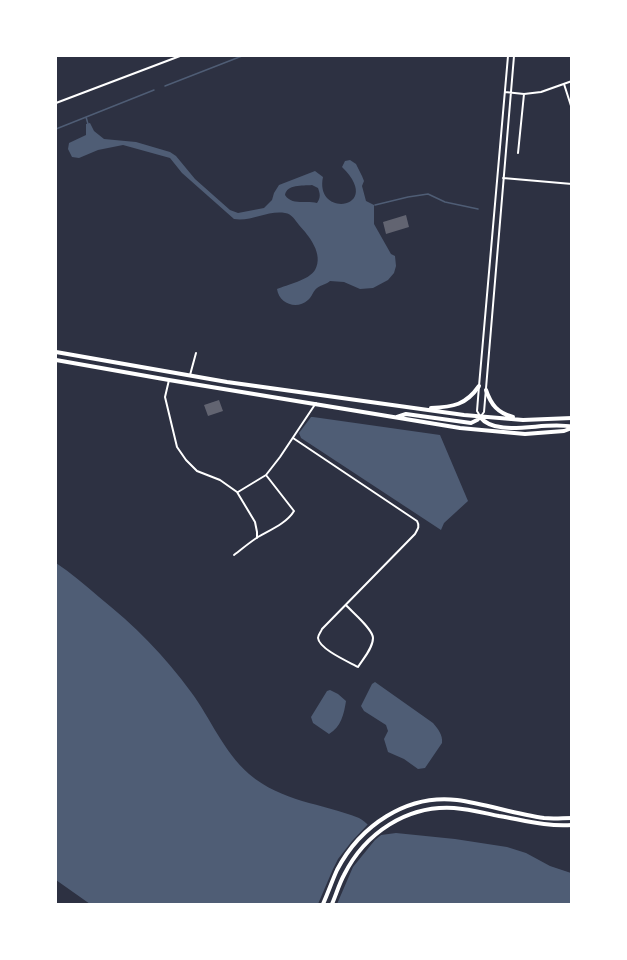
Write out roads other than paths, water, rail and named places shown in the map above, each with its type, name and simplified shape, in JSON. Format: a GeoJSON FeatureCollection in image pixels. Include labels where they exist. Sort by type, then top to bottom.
{"type":"FeatureCollection","features":[{"type":"Feature","properties":{"kind":"main road"},"geometry":{"type":"LineString","coordinates":[[56,352],[227,382],[422,409],[523,420],[572,418]]}},
{"type":"Feature","properties":{"kind":"main road"},"geometry":{"type":"LineString","coordinates":[[56,360],[460,428],[525,434],[572,427]]}},
{"type":"Feature","properties":{"kind":"main road"},"geometry":{"type":"LineString","coordinates":[[422,409],[451,407],[460,404],[479,386]]}},
{"type":"Feature","properties":{"kind":"main road"},"geometry":{"type":"LineString","coordinates":[[486,390],[489,401],[498,410],[508,416],[523,420]]}},
{"type":"Feature","properties":{"kind":"main road"},"geometry":{"type":"LineString","coordinates":[[397,417],[406,414],[471,423],[480,416]]}},
{"type":"Feature","properties":{"kind":"main road"},"geometry":{"type":"LineString","coordinates":[[480,416],[491,426],[525,428],[564,424],[572,427]]}},
{"type":"Feature","properties":{"kind":"main road"},"geometry":{"type":"LineString","coordinates":[[323,904],[338,870],[367,830],[380,820],[413,804],[434,800],[456,800],[545,818],[572,818]]}},
{"type":"Feature","properties":{"kind":"main road"},"geometry":{"type":"LineString","coordinates":[[332,904],[353,860],[374,834],[393,821],[412,813],[435,808],[455,808],[547,825],[572,825]]}},
{"type":"Feature","properties":{"kind":"street"},"geometry":{"type":"LineString","coordinates":[[56,103],[180,56]]}},
{"type":"Feature","properties":{"kind":"street"},"geometry":{"type":"LineString","coordinates":[[508,56],[477,411],[480,416],[484,412],[514,56]]}},
{"type":"Feature","properties":{"kind":"street"},"geometry":{"type":"LineString","coordinates":[[505,92],[524,94],[541,92],[572,81]]}},
{"type":"Feature","properties":{"kind":"street"},"geometry":{"type":"LineString","coordinates":[[564,84],[572,109]]}},
{"type":"Feature","properties":{"kind":"street"},"geometry":{"type":"LineString","coordinates":[[518,153],[524,94]]}},
{"type":"Feature","properties":{"kind":"street"},"geometry":{"type":"LineString","coordinates":[[498,178],[572,184]]}},
{"type":"Feature","properties":{"kind":"street"},"geometry":{"type":"LineString","coordinates":[[190,375],[196,353]]}},
{"type":"Feature","properties":{"kind":"street"},"geometry":{"type":"LineString","coordinates":[[169,380],[166,404],[177,447],[197,471],[220,480],[237,492],[255,522],[257,538]]}},
{"type":"Feature","properties":{"kind":"street"},"geometry":{"type":"LineString","coordinates":[[237,492],[266,475],[316,403]]}},
{"type":"Feature","properties":{"kind":"street"},"geometry":{"type":"LineString","coordinates":[[293,438],[419,524],[415,534],[322,629],[318,640],[321,645],[358,668],[369,649],[373,635],[346,605]]}},
{"type":"Feature","properties":{"kind":"street"},"geometry":{"type":"LineString","coordinates":[[234,555],[292,515],[294,510],[266,475]]}},
{"type":"Feature","properties":{"kind":"water"},"geometry":{"type":"Polygon","coordinates":[[[90,123],[94,131],[104,139],[136,142],[170,152],[195,179],[230,210],[238,213],[264,208],[272,200],[279,185],[315,171],[323,177],[323,190],[328,199],[345,204],[353,200],[356,192],[353,181],[342,167],[345,161],[350,160],[356,164],[364,181],[362,186],[366,201],[374,205],[374,224],[391,254],[395,256],[394,273],[388,280],[373,288],[360,289],[344,282],[330,281],[317,288],[304,303],[289,304],[281,298],[277,289],[312,274],[318,258],[311,240],[291,216],[279,213],[234,219],[182,173],[170,158],[123,145],[98,150],[79,158],[72,157],[68,149],[69,143],[86,135],[86,124],[90,123]],[[312,185],[296,186],[286,191],[285,195],[295,202],[317,203],[320,196],[318,188],[312,185]]]}},
{"type":"Feature","properties":{"kind":"water"},"geometry":{"type":"Polygon","coordinates":[[[311,417],[440,435],[468,501],[444,523],[441,530],[301,438],[299,433],[311,417]]]}},
{"type":"Feature","properties":{"kind":"water"},"geometry":{"type":"Polygon","coordinates":[[[56,563],[124,619],[160,654],[191,692],[224,745],[249,774],[262,783],[288,796],[359,818],[381,835],[396,833],[455,839],[507,847],[526,853],[550,866],[571,873],[572,904],[90,904],[56,880],[56,563]]]}},
{"type":"Feature","properties":{"kind":"water"},"geometry":{"type":"Polygon","coordinates":[[[375,682],[433,723],[440,732],[442,743],[425,768],[418,769],[388,752],[384,739],[388,731],[386,725],[364,711],[361,706],[375,682]]]}},
{"type":"Feature","properties":{"kind":"water"},"geometry":{"type":"Polygon","coordinates":[[[330,690],[346,701],[339,724],[329,734],[313,723],[311,717],[327,691],[330,690]]]}},
{"type":"Feature","properties":{"kind":"waterway"},"geometry":{"type":"LineString","coordinates":[[165,86],[242,56]]}},
{"type":"Feature","properties":{"kind":"waterway"},"geometry":{"type":"LineString","coordinates":[[56,129],[154,90]]}},
{"type":"Feature","properties":{"kind":"waterway"},"geometry":{"type":"LineString","coordinates":[[86,117],[88,124]]}},
{"type":"Feature","properties":{"kind":"waterway"},"geometry":{"type":"LineString","coordinates":[[375,205],[428,194],[445,202],[478,209]]}}]}
